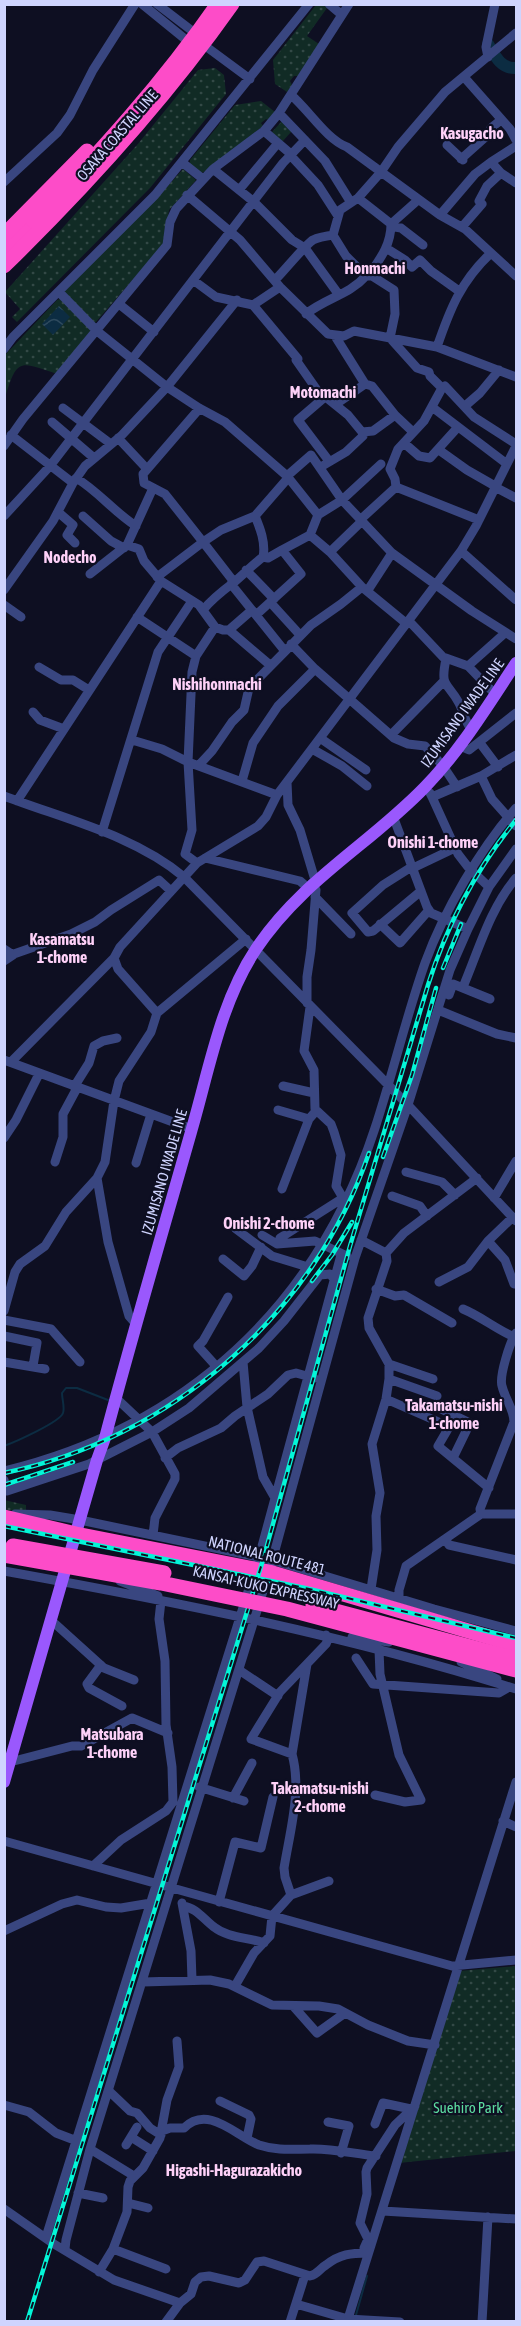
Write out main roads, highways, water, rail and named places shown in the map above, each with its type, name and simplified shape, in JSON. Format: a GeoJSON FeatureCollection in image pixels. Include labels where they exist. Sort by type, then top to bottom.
{"type":"FeatureCollection","features":[{"type":"Feature","properties":{"kind":"highway"},"geometry":{"type":"LineString","coordinates":[[4,249],[94,158],[179,57],[218,4]]}},
{"type":"Feature","properties":{"kind":"highway"},"geometry":{"type":"LineString","coordinates":[[4,276],[153,107],[232,4]]}},
{"type":"Feature","properties":{"kind":"highway"},"geometry":{"type":"LineString","coordinates":[[4,235],[179,57]]}},
{"type":"Feature","properties":{"kind":"highway"},"geometry":{"type":"LineString","coordinates":[[4,266],[77,193]]}},
{"type":"Feature","properties":{"kind":"highway","name":"NATIONAL ROUTE 481"},"geometry":{"type":"LineString","coordinates":[[4,1515],[78,1527],[125,1543],[217,1560],[264,1564],[308,1583],[516,1645]]}},
{"type":"Feature","properties":{"kind":"highway","name":"KANSAI-KUKO EXPRESSWAY"},"geometry":{"type":"LineString","coordinates":[[4,1544],[88,1557],[240,1588],[412,1630],[516,1659]]}},
{"type":"Feature","properties":{"kind":"highway","name":"KANSAI-KUKO EXPRESSWAY"},"geometry":{"type":"LineString","coordinates":[[4,1555],[161,1582],[287,1609],[515,1682]]}},
{"type":"Feature","properties":{"kind":"highway"},"geometry":{"type":"LineString","coordinates":[[4,1560],[39,1564],[65,1576],[111,1577],[249,1612],[427,1648],[515,1682]]}},
{"type":"Feature","properties":{"kind":"main road","name":"OSAKA COASTAL LINE"},"geometry":{"type":"LineString","coordinates":[[4,242],[104,138],[211,4]]}},
{"type":"Feature","properties":{"kind":"main road","name":"OSAKA COASTAL LINE"},"geometry":{"type":"LineString","coordinates":[[4,276],[121,155],[208,48],[240,4]]}},
{"type":"Feature","properties":{"kind":"main road","name":"IZUMISANO IWADE LINE"},"geometry":{"type":"LineString","coordinates":[[4,1782],[105,1438],[229,1000],[256,949],[272,926],[312,887],[393,816],[429,791],[443,766],[460,746],[516,663]]}},
{"type":"Feature","properties":{"kind":"water"},"geometry":{"type":"Polygon","coordinates":[[[59,306],[70,317],[53,335],[42,324],[59,306]]]}},
{"type":"Feature","properties":{"kind":"waterway"},"geometry":{"type":"LineString","coordinates":[[488,44],[502,64],[516,68]]}},
{"type":"Feature","properties":{"kind":"waterway"},"geometry":{"type":"LineString","coordinates":[[4,1446],[60,1417],[64,1411],[62,1393],[66,1388],[77,1388],[108,1400]]}},
{"type":"Feature","properties":{"kind":"waterway"},"geometry":{"type":"LineString","coordinates":[[356,2315],[367,2276]]}},
{"type":"Feature","properties":{"kind":"railway"},"geometry":{"type":"LineString","coordinates":[[27,2322],[263,1560],[350,1246],[428,985],[444,941],[464,898],[488,858],[516,820]]}},
{"type":"Feature","properties":{"kind":"railway"},"geometry":{"type":"LineString","coordinates":[[443,968],[461,924]]}},
{"type":"Feature","properties":{"kind":"railway"},"geometry":{"type":"LineString","coordinates":[[383,1157],[412,1075],[436,988]]}},
{"type":"Feature","properties":{"kind":"railway"},"geometry":{"type":"LineString","coordinates":[[4,1473],[65,1456],[124,1431],[178,1399],[228,1361],[273,1316],[312,1266],[344,1212],[369,1153]]}},
{"type":"Feature","properties":{"kind":"railway"},"geometry":{"type":"LineString","coordinates":[[312,1281],[332,1255],[352,1222]]}},
{"type":"Feature","properties":{"kind":"railway"},"geometry":{"type":"LineString","coordinates":[[4,1485],[73,1462]]}},
{"type":"Feature","properties":{"kind":"railway"},"geometry":{"type":"LineString","coordinates":[[4,1526],[305,1588],[516,1638]]}},
{"type":"Feature","properties":{"kind":"district","name":"Kasugacho"},"geometry":{"type":"Point","coordinates":[472,133]}},
{"type":"Feature","properties":{"kind":"district","name":"Honmachi"},"geometry":{"type":"Point","coordinates":[375,268]}},
{"type":"Feature","properties":{"kind":"district","name":"Motomachi"},"geometry":{"type":"Point","coordinates":[323,392]}},
{"type":"Feature","properties":{"kind":"district","name":"Nodecho"},"geometry":{"type":"Point","coordinates":[70,557]}},
{"type":"Feature","properties":{"kind":"district","name":"Nishihonmachi"},"geometry":{"type":"Point","coordinates":[217,684]}},
{"type":"Feature","properties":{"kind":"district","name":"Onishi 1-chome"},"geometry":{"type":"Point","coordinates":[433,842]}},
{"type":"Feature","properties":{"kind":"district","name":"Kasamatsu 1-chome"},"geometry":{"type":"Point","coordinates":[62,948]}},
{"type":"Feature","properties":{"kind":"district","name":"Onishi 2-chome"},"geometry":{"type":"Point","coordinates":[269,1223]}},
{"type":"Feature","properties":{"kind":"district","name":"Takamatsu-nishi 1-chome"},"geometry":{"type":"Point","coordinates":[454,1414]}},
{"type":"Feature","properties":{"kind":"district","name":"Matsubara 1-chome"},"geometry":{"type":"Point","coordinates":[112,1743]}},
{"type":"Feature","properties":{"kind":"district","name":"Takamatsu-nishi 2-chome"},"geometry":{"type":"Point","coordinates":[320,1797]}},
{"type":"Feature","properties":{"kind":"district","name":"Higashi-Hagurazakicho"},"geometry":{"type":"Point","coordinates":[234,2170]}},
{"type":"Feature","properties":{"kind":"park label","name":"Suehiro Park"},"geometry":{"type":"Point","coordinates":[468,2107]}}]}
